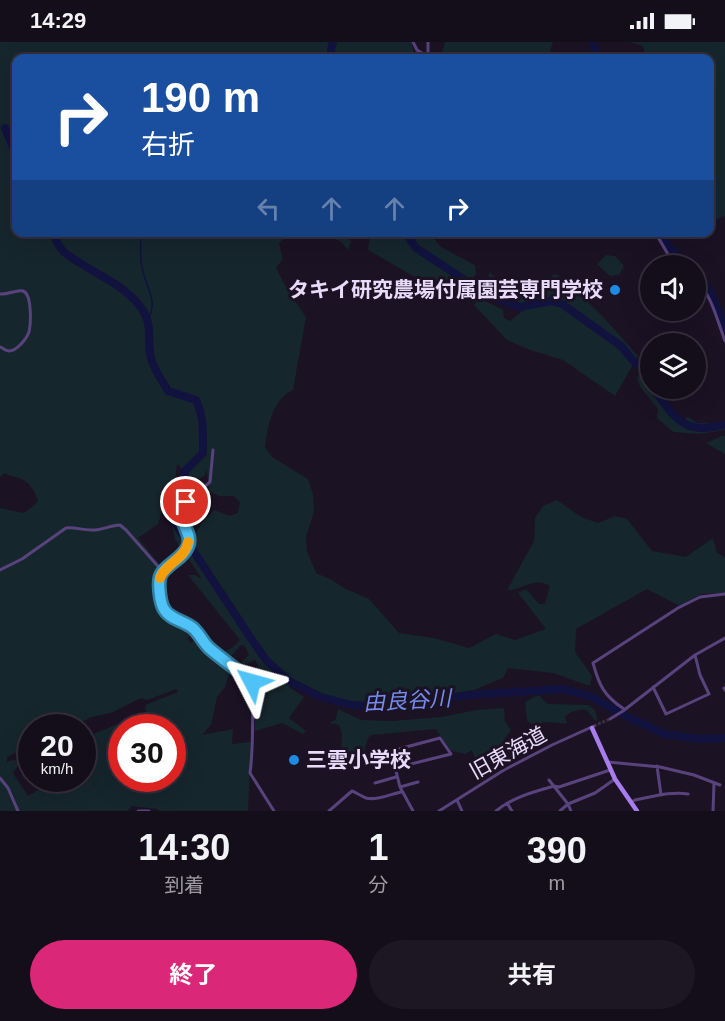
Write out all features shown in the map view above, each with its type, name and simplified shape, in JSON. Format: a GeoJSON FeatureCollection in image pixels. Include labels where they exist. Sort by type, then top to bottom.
{"type":"FeatureCollection","features":[{"type":"Feature","properties":{"kind":"street"},"geometry":{"type":"LineString","coordinates":[[413,42],[417,50],[423,54]]}},
{"type":"Feature","properties":{"kind":"street"},"geometry":{"type":"LineString","coordinates":[[658,237],[669,255]]}},
{"type":"Feature","properties":{"kind":"street"},"geometry":{"type":"LineString","coordinates":[[0,294],[6,295],[21,290],[29,297],[30,306],[28,335],[16,348],[9,351],[0,347]]}},
{"type":"Feature","properties":{"kind":"street"},"geometry":{"type":"LineString","coordinates":[[706,291],[725,341]]}},
{"type":"Feature","properties":{"kind":"street"},"geometry":{"type":"LineString","coordinates":[[213,450],[210,482],[186,502],[181,510],[188,535],[188,545],[180,557],[160,576],[161,602],[166,612],[195,630],[209,648],[252,682],[250,773],[274,811]]}},
{"type":"Feature","properties":{"kind":"street"},"geometry":{"type":"LineString","coordinates":[[0,570],[22,559],[66,528],[91,531],[111,525],[120,525],[163,572]]}},
{"type":"Feature","properties":{"kind":"street"},"geometry":{"type":"LineString","coordinates":[[624,710],[599,684],[593,663],[678,608],[700,597],[725,594]]}},
{"type":"Feature","properties":{"kind":"street"},"geometry":{"type":"LineString","coordinates":[[610,719],[695,655],[725,638]]}},
{"type":"Feature","properties":{"kind":"street"},"geometry":{"type":"LineString","coordinates":[[653,687],[666,714],[709,694],[700,675],[695,655]]}},
{"type":"Feature","properties":{"kind":"street"},"geometry":{"type":"LineString","coordinates":[[593,727],[610,770],[636,811]]}},
{"type":"Feature","properties":{"kind":"street","name":"旧東海道"},"geometry":{"type":"LineString","coordinates":[[439,811],[504,770],[593,727]]}},
{"type":"Feature","properties":{"kind":"street"},"geometry":{"type":"LineString","coordinates":[[395,768],[451,754],[440,738],[391,751],[395,768],[400,787],[412,811]]}},
{"type":"Feature","properties":{"kind":"street"},"geometry":{"type":"LineString","coordinates":[[608,762],[657,766],[694,775],[720,785]]}},
{"type":"Feature","properties":{"kind":"street"},"geometry":{"type":"LineString","coordinates":[[657,766],[662,795]]}},
{"type":"Feature","properties":{"kind":"street"},"geometry":{"type":"LineString","coordinates":[[497,811],[521,795],[554,786],[559,787],[610,770]]}},
{"type":"Feature","properties":{"kind":"street"},"geometry":{"type":"LineString","coordinates":[[375,783],[397,776]]}},
{"type":"Feature","properties":{"kind":"street"},"geometry":{"type":"LineString","coordinates":[[0,778],[8,788],[18,811]]}},
{"type":"Feature","properties":{"kind":"street"},"geometry":{"type":"LineString","coordinates":[[560,811],[568,804],[595,793],[615,779]]}},
{"type":"Feature","properties":{"kind":"street"},"geometry":{"type":"LineString","coordinates":[[549,780],[571,811]]}},
{"type":"Feature","properties":{"kind":"street"},"geometry":{"type":"LineString","coordinates":[[400,787],[418,782]]}},
{"type":"Feature","properties":{"kind":"street"},"geometry":{"type":"LineString","coordinates":[[713,811],[714,783]]}},
{"type":"Feature","properties":{"kind":"street"},"geometry":{"type":"LineString","coordinates":[[329,811],[352,791],[365,798],[402,792]]}},
{"type":"Feature","properties":{"kind":"street"},"geometry":{"type":"LineString","coordinates":[[631,802],[662,795],[688,794]]}},
{"type":"Feature","properties":{"kind":"street"},"geometry":{"type":"LineString","coordinates":[[457,800],[462,811]]}},
{"type":"Feature","properties":{"kind":"street"},"geometry":{"type":"LineString","coordinates":[[507,803],[512,811]]}},
{"type":"Feature","properties":{"kind":"street"},"geometry":{"type":"LineString","coordinates":[[138,811],[149,811]]}},
{"type":"Feature","properties":{"kind":"shaded area"},"geometry":{"type":"Polygon","coordinates":[[[0,42],[411,42],[416,54],[12,54],[12,237],[285,237],[279,244],[283,259],[276,268],[306,317],[293,390],[282,398],[274,410],[265,447],[272,457],[308,479],[313,494],[314,512],[306,537],[307,551],[316,573],[369,599],[399,633],[434,638],[469,648],[496,634],[515,640],[546,629],[518,593],[526,589],[539,604],[545,604],[550,586],[539,582],[507,590],[534,541],[535,518],[543,506],[557,500],[581,517],[598,523],[615,516],[627,519],[652,551],[686,557],[713,538],[717,553],[725,557],[725,593],[701,594],[680,606],[647,589],[576,629],[575,652],[592,676],[590,686],[553,673],[508,668],[503,678],[474,690],[425,698],[355,704],[320,694],[298,681],[289,687],[304,697],[289,718],[306,731],[303,734],[282,723],[255,731],[255,687],[258,688],[259,694],[271,691],[254,675],[259,668],[255,660],[243,666],[241,662],[249,655],[245,646],[241,645],[228,660],[205,643],[222,653],[232,648],[240,640],[188,575],[195,575],[202,579],[175,539],[169,510],[172,504],[176,507],[190,540],[214,510],[230,516],[238,513],[240,502],[234,496],[219,496],[209,491],[207,470],[204,476],[195,481],[177,464],[174,488],[168,504],[164,505],[158,524],[138,538],[166,572],[166,592],[170,607],[192,634],[187,639],[191,643],[197,638],[252,683],[249,684],[234,674],[229,674],[225,687],[217,697],[211,725],[202,735],[233,729],[232,744],[251,742],[248,811],[159,811],[132,806],[127,811],[0,811],[0,508],[24,513],[38,502],[29,484],[23,479],[5,473],[0,477],[0,42]]]}},
{"type":"Feature","properties":{"kind":"shaded area"},"geometry":{"type":"Polygon","coordinates":[[[445,42],[553,42],[549,54],[442,54],[445,42]]]}},
{"type":"Feature","properties":{"kind":"shaded area"},"geometry":{"type":"Polygon","coordinates":[[[629,42],[725,42],[725,216],[714,220],[714,54],[644,54],[643,46],[629,42]]]}},
{"type":"Feature","properties":{"kind":"shaded area"},"geometry":{"type":"Polygon","coordinates":[[[331,237],[348,237],[351,241],[348,250],[340,241],[331,237]]]}},
{"type":"Feature","properties":{"kind":"shaded area"},"geometry":{"type":"Polygon","coordinates":[[[370,237],[432,237],[441,247],[475,265],[476,274],[458,297],[420,280],[368,250],[370,237]]]}},
{"type":"Feature","properties":{"kind":"shaded area"},"geometry":{"type":"Polygon","coordinates":[[[606,255],[615,256],[624,266],[619,275],[610,276],[597,264],[606,255]]]}},
{"type":"Feature","properties":{"kind":"shaded area"},"geometry":{"type":"Polygon","coordinates":[[[489,272],[509,287],[528,290],[555,274],[566,280],[638,356],[615,396],[563,360],[507,340],[474,305],[479,298],[503,310],[504,318],[510,321],[527,307],[486,293],[489,272]]]}},
{"type":"Feature","properties":{"kind":"shaded area"},"geometry":{"type":"Polygon","coordinates":[[[650,399],[656,399],[678,424],[688,417],[697,423],[725,423],[725,430],[699,434],[673,432],[657,418],[658,409],[650,399]]]}},
{"type":"Feature","properties":{"kind":"shaded area"},"geometry":{"type":"Polygon","coordinates":[[[725,436],[725,454],[706,443],[725,436]]]}},
{"type":"Feature","properties":{"kind":"shaded area"},"geometry":{"type":"Polygon","coordinates":[[[539,695],[547,704],[588,705],[595,710],[598,721],[594,720],[587,710],[581,710],[565,717],[567,724],[546,722],[533,725],[527,721],[525,702],[539,695]]]}},
{"type":"Feature","properties":{"kind":"shaded area"},"geometry":{"type":"Polygon","coordinates":[[[504,708],[505,722],[511,730],[494,753],[476,761],[472,750],[465,754],[451,751],[436,729],[371,735],[358,760],[345,757],[341,750],[342,734],[339,725],[330,723],[336,719],[338,709],[361,720],[391,721],[504,708]]]}},
{"type":"Feature","properties":{"kind":"waterway"},"geometry":{"type":"LineString","coordinates":[[331,54],[333,42]]}},
{"type":"Feature","properties":{"kind":"waterway"},"geometry":{"type":"LineString","coordinates":[[593,42],[596,54]]}},
{"type":"Feature","properties":{"kind":"waterway","name":"由良谷川"},"geometry":{"type":"LineString","coordinates":[[5,128],[12,145]]}},
{"type":"Feature","properties":{"kind":"waterway","name":"由良谷川"},"geometry":{"type":"LineString","coordinates":[[54,237],[64,252],[122,289],[139,305],[149,325],[150,351],[156,371],[168,391],[196,400],[202,419],[203,453],[185,471],[173,515],[177,526],[266,660],[289,681],[321,697],[352,705],[370,706],[473,695],[563,689],[592,697],[664,734],[698,739],[725,738]]}},
{"type":"Feature","properties":{"kind":"waterway"},"geometry":{"type":"LineString","coordinates":[[142,237],[141,263],[152,300],[148,319]]}},
{"type":"Feature","properties":{"kind":"waterway"},"geometry":{"type":"LineString","coordinates":[[408,237],[416,248],[495,298],[520,307],[551,301],[562,304],[621,346],[636,364]]}},
{"type":"Feature","properties":{"kind":"waterway"},"geometry":{"type":"LineString","coordinates":[[664,237],[677,255]]}},
{"type":"Feature","properties":{"kind":"waterway"},"geometry":{"type":"LineString","coordinates":[[706,286],[717,306],[725,329]]}},
{"type":"Feature","properties":{"kind":"waterway"},"geometry":{"type":"LineString","coordinates":[[662,399],[679,420],[693,427],[725,425]]}},
{"type":"Feature","properties":{"kind":"tunnel"},"geometry":{"type":"LineString","coordinates":[[594,726],[610,719]]}},
{"type":"Feature","properties":{"kind":"slow traffic"},"geometry":{"type":"LineString","coordinates":[[160,578],[166,568],[180,557],[188,542]]}},
{"type":"Feature","properties":{"kind":"place","name":"タキイ研究農場付属園芸専門学校"},"geometry":{"type":"Point","coordinates":[615,290]}},
{"type":"Feature","properties":{"kind":"place","name":"三雲小学校"},"geometry":{"type":"Point","coordinates":[294,760]}},
{"type":"Feature","properties":{"kind":"route"},"geometry":{"type":"LineString","coordinates":[[186,502],[181,514],[188,535],[188,545],[180,557],[160,576],[163,608],[168,614],[195,630],[209,648],[252,682]]}}]}
